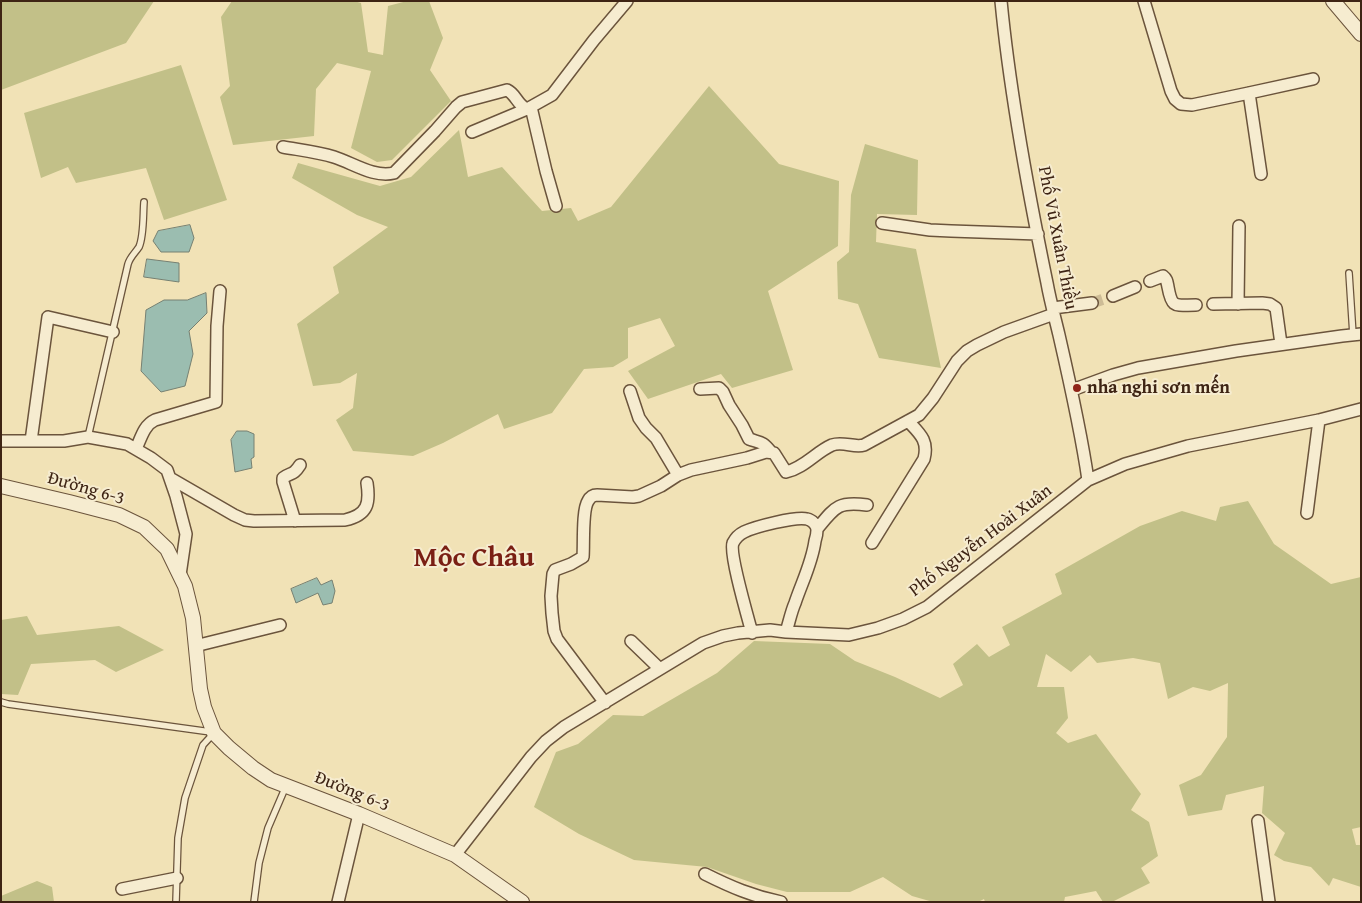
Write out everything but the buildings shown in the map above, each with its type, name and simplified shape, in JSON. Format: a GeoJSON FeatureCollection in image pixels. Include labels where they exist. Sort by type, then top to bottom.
{"type":"FeatureCollection","features":[{"type":"Feature","properties":{"kind":"street"},"geometry":{"type":"LineString","coordinates":[[472,132],[526,109],[552,95],[627,1]]}},
{"type":"Feature","properties":{"kind":"street","name":"Phố Vũ Xuân Thiều"},"geometry":{"type":"LineString","coordinates":[[1001,1],[1012,91],[1047,285],[1072,390],[1083,443],[1088,480]]}},
{"type":"Feature","properties":{"kind":"street"},"geometry":{"type":"LineString","coordinates":[[1144,1],[1171,91],[1175,99],[1181,104],[1192,105],[1313,79]]}},
{"type":"Feature","properties":{"kind":"street"},"geometry":{"type":"LineString","coordinates":[[1333,1],[1361,34]]}},
{"type":"Feature","properties":{"kind":"street"},"geometry":{"type":"LineString","coordinates":[[283,147],[332,156],[372,172],[386,175],[394,173],[456,106],[467,100],[507,90],[526,109],[556,206]]}},
{"type":"Feature","properties":{"kind":"street"},"geometry":{"type":"LineString","coordinates":[[1249,94],[1262,174]]}},
{"type":"Feature","properties":{"kind":"street"},"geometry":{"type":"LineString","coordinates":[[882,223],[944,231],[1038,234]]}},
{"type":"Feature","properties":{"kind":"street"},"geometry":{"type":"LineString","coordinates":[[1238,304],[1239,226]]}},
{"type":"Feature","properties":{"kind":"street"},"geometry":{"type":"LineString","coordinates":[[1150,281],[1163,276],[1166,279],[1170,299],[1173,302],[1176,304],[1196,304]]}},
{"type":"Feature","properties":{"kind":"street"},"geometry":{"type":"LineString","coordinates":[[1113,296],[1135,287]]}},
{"type":"Feature","properties":{"kind":"street"},"geometry":{"type":"LineString","coordinates":[[136,449],[142,434],[150,422],[216,402],[217,326],[220,291]]}},
{"type":"Feature","properties":{"kind":"street"},"geometry":{"type":"LineString","coordinates":[[700,388],[719,388],[749,438],[760,441],[774,453],[786,472],[800,466],[835,444],[864,445],[919,415],[933,398],[957,361],[967,351],[977,345],[1054,311],[1092,303]]}},
{"type":"Feature","properties":{"kind":"street"},"geometry":{"type":"LineString","coordinates":[[1213,304],[1262,303],[1274,305],[1281,344]]}},
{"type":"Feature","properties":{"kind":"street"},"geometry":{"type":"LineString","coordinates":[[31,441],[48,317],[113,332]]}},
{"type":"Feature","properties":{"kind":"street"},"geometry":{"type":"LineString","coordinates":[[1072,390],[1138,368],[1281,344],[1357,335]]}},
{"type":"Feature","properties":{"kind":"street"},"geometry":{"type":"LineString","coordinates":[[630,391],[642,422],[656,438],[678,475]]}},
{"type":"Feature","properties":{"kind":"street","name":"Phố Nguyễn Hoài Xuân"},"geometry":{"type":"LineString","coordinates":[[455,855],[531,756],[546,741],[564,727],[703,642],[738,633],[770,630],[849,635],[878,628],[903,619],[927,607],[1088,480],[1126,464],[1188,446],[1318,420],[1361,409]]}},
{"type":"Feature","properties":{"kind":"street"},"geometry":{"type":"LineString","coordinates":[[1307,513],[1318,420]]}},
{"type":"Feature","properties":{"kind":"street"},"geometry":{"type":"LineString","coordinates":[[872,543],[924,459],[926,448],[924,442],[908,421]]}},
{"type":"Feature","properties":{"kind":"street"},"geometry":{"type":"LineString","coordinates":[[1,441],[64,441],[88,437],[127,444],[167,470],[186,534],[180,575]]}},
{"type":"Feature","properties":{"kind":"street"},"geometry":{"type":"LineString","coordinates":[[604,702],[557,639],[554,631],[551,596],[555,570],[578,561],[583,557],[585,510],[589,498],[598,495],[639,496],[661,486],[678,475],[700,468],[771,452]]}},
{"type":"Feature","properties":{"kind":"street"},"geometry":{"type":"LineString","coordinates":[[295,521],[283,478],[293,474],[300,465]]}},
{"type":"Feature","properties":{"kind":"street"},"geometry":{"type":"LineString","coordinates":[[170,478],[234,516],[254,521],[352,519],[364,510],[368,504],[368,483]]}},
{"type":"Feature","properties":{"kind":"street","name":"Đường 6-3"},"geometry":{"type":"LineString","coordinates":[[1,486],[119,516],[144,527],[167,548],[185,586],[193,618],[200,689],[204,707],[214,732],[229,748],[253,768],[271,780],[360,814],[455,855],[522,902]]}},
{"type":"Feature","properties":{"kind":"street"},"geometry":{"type":"LineString","coordinates":[[786,632],[814,552],[817,529],[829,514],[840,505],[853,503],[867,505]]}},
{"type":"Feature","properties":{"kind":"street"},"geometry":{"type":"LineString","coordinates":[[752,633],[735,566],[732,548],[736,538],[744,532],[760,526],[798,519],[808,519],[814,523],[817,529]]}},
{"type":"Feature","properties":{"kind":"street"},"geometry":{"type":"LineString","coordinates":[[195,647],[280,625]]}},
{"type":"Feature","properties":{"kind":"street"},"geometry":{"type":"LineString","coordinates":[[631,641],[660,669]]}},
{"type":"Feature","properties":{"kind":"street"},"geometry":{"type":"LineString","coordinates":[[338,902],[360,814]]}},
{"type":"Feature","properties":{"kind":"street"},"geometry":{"type":"LineString","coordinates":[[1258,821],[1268,902]]}},
{"type":"Feature","properties":{"kind":"street"},"geometry":{"type":"LineString","coordinates":[[705,874],[753,895],[781,902]]}},
{"type":"Feature","properties":{"kind":"street"},"geometry":{"type":"LineString","coordinates":[[122,889],[177,878]]}},
{"type":"Feature","properties":{"kind":"lane"},"geometry":{"type":"LineString","coordinates":[[88,437],[128,264],[141,239],[144,202]]}},
{"type":"Feature","properties":{"kind":"lane"},"geometry":{"type":"LineString","coordinates":[[1348,273],[1357,335]]}},
{"type":"Feature","properties":{"kind":"lane"},"geometry":{"type":"LineString","coordinates":[[1,702],[214,732]]}},
{"type":"Feature","properties":{"kind":"lane"},"geometry":{"type":"LineString","coordinates":[[176,902],[178,838],[185,798],[203,744],[214,732]]}},
{"type":"Feature","properties":{"kind":"lane"},"geometry":{"type":"LineString","coordinates":[[254,902],[259,863],[268,828],[286,786]]}},
{"type":"Feature","properties":{"kind":"shaded area"},"geometry":{"type":"Polygon","coordinates":[[[1,1],[154,1],[126,43],[1,90],[1,1]]]}},
{"type":"Feature","properties":{"kind":"shaded area"},"geometry":{"type":"Polygon","coordinates":[[[232,1],[354,1],[361,3],[368,52],[383,55],[388,6],[407,1],[429,1],[443,38],[430,70],[451,101],[392,160],[377,162],[351,148],[371,71],[337,63],[316,89],[314,136],[233,145],[220,97],[230,86],[221,17],[232,1]]]}},
{"type":"Feature","properties":{"kind":"shaded area"},"geometry":{"type":"Polygon","coordinates":[[[181,65],[227,200],[164,220],[146,168],[76,183],[68,167],[41,178],[24,113],[181,65]]]}},
{"type":"Feature","properties":{"kind":"shaded area"},"geometry":{"type":"Polygon","coordinates":[[[709,86],[779,164],[839,181],[838,246],[768,291],[793,370],[732,388],[721,374],[648,399],[628,371],[675,346],[660,318],[628,328],[628,358],[613,367],[584,369],[552,413],[504,429],[498,414],[443,443],[413,456],[353,451],[336,420],[353,408],[357,373],[340,383],[313,386],[297,324],[339,293],[333,267],[388,227],[357,215],[292,178],[298,163],[380,186],[411,177],[459,130],[468,177],[502,167],[542,211],[571,208],[578,221],[611,207],[709,86]]]}},
{"type":"Feature","properties":{"kind":"shaded area"},"geometry":{"type":"Polygon","coordinates":[[[865,144],[918,160],[917,215],[877,214],[876,242],[916,249],[941,368],[879,358],[858,304],[838,299],[837,262],[849,252],[851,195],[865,144]]]}},
{"type":"Feature","properties":{"kind":"shaded area"},"geometry":{"type":"Polygon","coordinates":[[[190,225],[194,238],[189,252],[161,252],[153,241],[158,231],[190,225]]]}},
{"type":"Feature","properties":{"kind":"shaded area"},"geometry":{"type":"Polygon","coordinates":[[[147,259],[179,263],[179,282],[144,277],[147,259]]]}},
{"type":"Feature","properties":{"kind":"shaded area"},"geometry":{"type":"Polygon","coordinates":[[[206,293],[207,313],[189,331],[193,354],[185,386],[161,392],[141,371],[146,310],[164,300],[187,300],[206,293]]]}},
{"type":"Feature","properties":{"kind":"shaded area"},"geometry":{"type":"Polygon","coordinates":[[[237,431],[247,431],[254,434],[254,457],[251,459],[252,468],[235,472],[231,440],[237,431]]]}},
{"type":"Feature","properties":{"kind":"shaded area"},"geometry":{"type":"Polygon","coordinates":[[[1248,501],[1274,544],[1331,584],[1361,577],[1361,827],[1352,829],[1356,845],[1361,845],[1361,887],[1333,878],[1329,886],[1311,867],[1284,861],[1274,855],[1285,833],[1262,813],[1264,786],[1226,795],[1222,810],[1188,816],[1179,785],[1201,775],[1227,737],[1228,683],[1210,691],[1193,687],[1168,699],[1160,663],[1133,658],[1097,663],[1090,655],[1071,672],[1046,654],[1037,687],[1064,687],[1068,718],[1056,733],[1068,743],[1096,734],[1141,794],[1131,810],[1149,822],[1158,856],[1141,868],[1150,883],[1112,902],[1103,902],[1096,891],[1065,897],[1064,902],[985,902],[984,899],[978,902],[933,902],[912,896],[883,877],[850,892],[787,892],[756,884],[707,867],[634,860],[579,834],[534,807],[556,752],[578,744],[613,715],[643,716],[717,673],[754,641],[830,644],[855,661],[940,698],[963,685],[953,664],[977,644],[989,657],[1010,645],[1002,627],[1062,594],[1055,574],[1140,526],[1182,511],[1216,521],[1220,507],[1248,501]]]}},
{"type":"Feature","properties":{"kind":"shaded area"},"geometry":{"type":"Polygon","coordinates":[[[317,578],[321,585],[332,580],[335,591],[332,603],[323,605],[318,593],[296,603],[291,589],[317,578]]]}},
{"type":"Feature","properties":{"kind":"shaded area"},"geometry":{"type":"Polygon","coordinates":[[[27,616],[37,635],[119,626],[164,650],[116,672],[95,660],[31,664],[18,695],[1,694],[1,620],[27,616]]]}},
{"type":"Feature","properties":{"kind":"shaded area"},"geometry":{"type":"Polygon","coordinates":[[[37,881],[52,887],[54,902],[1,902],[1,896],[37,881]]]}},
{"type":"Feature","properties":{"kind":"tunnel"},"geometry":{"type":"LineString","coordinates":[[1092,303],[1113,296]]}},
{"type":"Feature","properties":{"kind":"place","name":"nha nghi sơn mến"},"geometry":{"type":"Point","coordinates":[1077,388]}},
{"type":"Feature","properties":{"kind":"district","name":"Mộc Châu"},"geometry":{"type":"Point","coordinates":[474,559]}}]}
